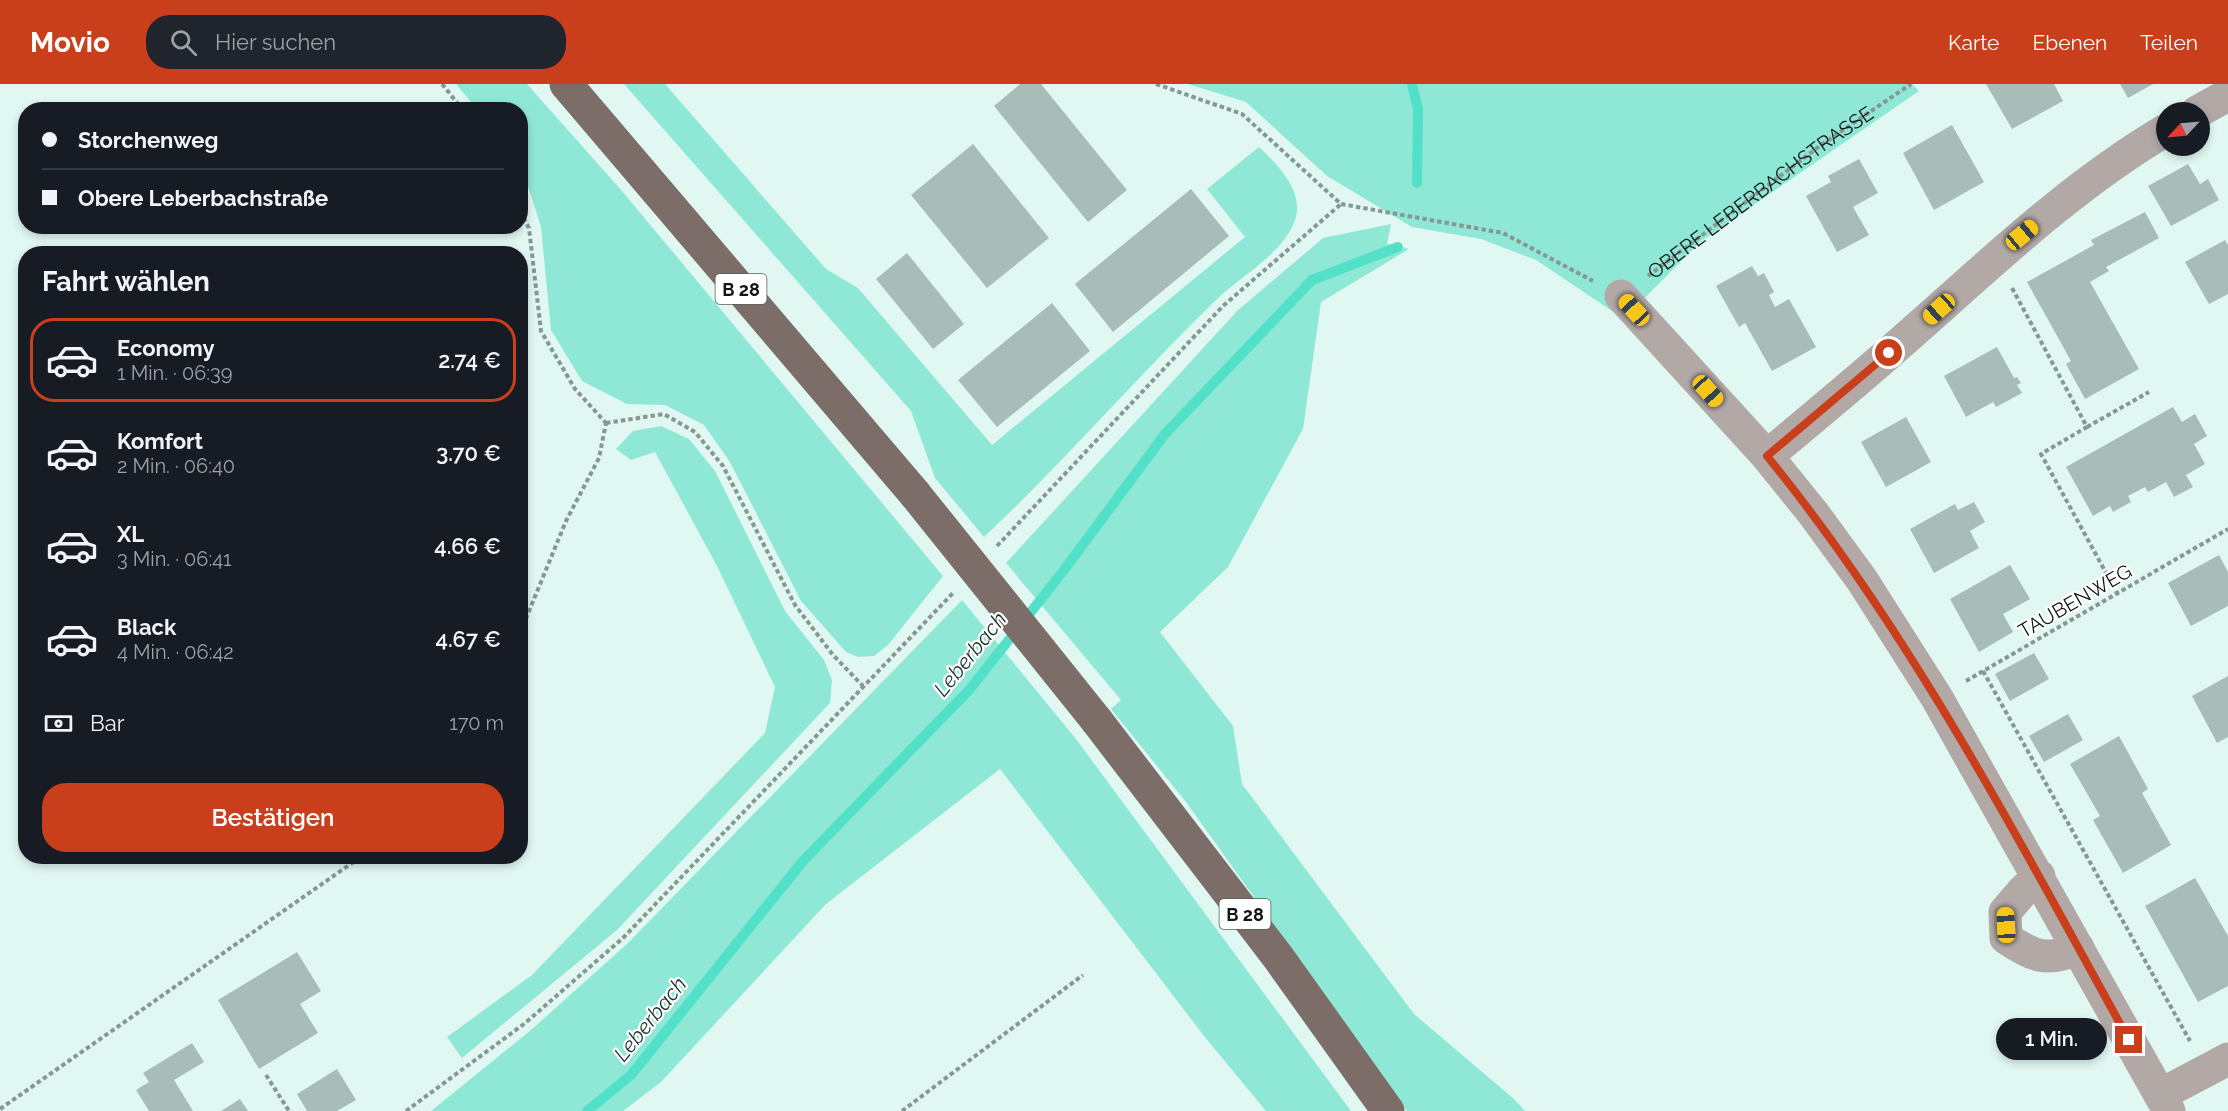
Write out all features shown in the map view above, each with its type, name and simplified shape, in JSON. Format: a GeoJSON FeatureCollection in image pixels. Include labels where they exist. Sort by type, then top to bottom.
{"type":"FeatureCollection","features":[{"type":"Feature","properties":{"kind":"main road","name":"B 28"},"geometry":{"type":"LineString","coordinates":[[566,84],[915,494],[1097,721],[1278,957],[1388,1111]]}},
{"type":"Feature","properties":{"kind":"street"},"geometry":{"type":"LineString","coordinates":[[2210,105],[2228,95]]}},
{"type":"Feature","properties":{"kind":"street"},"geometry":{"type":"LineString","coordinates":[[1767,456],[1889,353],[1996,258],[2095,177],[2156,137]]}},
{"type":"Feature","properties":{"kind":"street"},"geometry":{"type":"LineString","coordinates":[[1621,296],[1767,456],[1813,513],[1862,580],[1937,698],[2039,876],[2164,1103],[2217,1064]]}},
{"type":"Feature","properties":{"kind":"street"},"geometry":{"type":"LineString","coordinates":[[2039,876],[2005,912],[2006,938],[2030,954],[2061,957],[2078,948]]}},
{"type":"Feature","properties":{"kind":"path"},"geometry":{"type":"LineString","coordinates":[[442,84],[457,102]]}},
{"type":"Feature","properties":{"kind":"path"},"geometry":{"type":"LineString","coordinates":[[1156,84],[1242,114],[1341,204],[1503,232],[1621,296]]}},
{"type":"Feature","properties":{"kind":"path","name":"OBERE LEBERBACHSTRASSE"},"geometry":{"type":"LineString","coordinates":[[1621,296],[1821,145],[1911,84]]}},
{"type":"Feature","properties":{"kind":"path"},"geometry":{"type":"LineString","coordinates":[[1016,526],[1223,306],[1341,204]]}},
{"type":"Feature","properties":{"kind":"path"},"geometry":{"type":"LineString","coordinates":[[528,226],[541,331],[575,389],[606,423]]}},
{"type":"Feature","properties":{"kind":"path"},"geometry":{"type":"LineString","coordinates":[[1996,258],[2086,428]]}},
{"type":"Feature","properties":{"kind":"path"},"geometry":{"type":"LineString","coordinates":[[2117,593],[2042,454],[2149,392]]}},
{"type":"Feature","properties":{"kind":"path"},"geometry":{"type":"LineString","coordinates":[[606,423],[664,414],[695,432],[723,466],[795,605],[833,655],[863,686]]}},
{"type":"Feature","properties":{"kind":"path"},"geometry":{"type":"LineString","coordinates":[[528,614],[566,521],[598,458],[606,423]]}},
{"type":"Feature","properties":{"kind":"path","name":"TAUBENWEG"},"geometry":{"type":"LineString","coordinates":[[1937,698],[2228,529]]}},
{"type":"Feature","properties":{"kind":"path"},"geometry":{"type":"LineString","coordinates":[[406,1111],[524,1024],[624,938],[917,632]]}},
{"type":"Feature","properties":{"kind":"path"},"geometry":{"type":"LineString","coordinates":[[1983,671],[2217,1064]]}},
{"type":"Feature","properties":{"kind":"path"},"geometry":{"type":"LineString","coordinates":[[0,1109],[351,864]]}},
{"type":"Feature","properties":{"kind":"path"},"geometry":{"type":"LineString","coordinates":[[902,1111],[1083,975]]}},
{"type":"Feature","properties":{"kind":"path"},"geometry":{"type":"LineString","coordinates":[[266,1075],[289,1111]]}},
{"type":"Feature","properties":{"kind":"green space"},"geometry":{"type":"Polygon","coordinates":[[[456,84],[527,84],[622,191],[943,576],[888,645],[874,656],[858,657],[846,652],[801,601],[730,462],[704,425],[665,405],[627,404],[582,381],[551,330],[541,227],[528,186],[528,102],[471,102],[456,84]]]}},
{"type":"Feature","properties":{"kind":"green space"},"geometry":{"type":"Polygon","coordinates":[[[624,84],[665,84],[826,269],[858,288],[992,445],[1245,237],[1207,189],[1259,147],[1288,179],[1296,199],[1297,210],[1289,232],[1272,254],[1216,300],[984,537],[935,478],[911,411],[624,84]]]}},
{"type":"Feature","properties":{"kind":"green space"},"geometry":{"type":"Polygon","coordinates":[[[1188,84],[1912,84],[1919,91],[1700,242],[1624,319],[1536,260],[1481,239],[1412,227],[1327,176],[1246,102],[1188,84]]]}},
{"type":"Feature","properties":{"kind":"green space"},"geometry":{"type":"Polygon","coordinates":[[[1391,224],[1387,244],[1409,249],[1321,302],[1303,429],[1228,567],[1160,632],[1233,726],[1242,784],[1414,1014],[1525,1111],[1407,1111],[1186,802],[1111,709],[1121,700],[1006,563],[1238,310],[1323,238],[1391,224]]]}},
{"type":"Feature","properties":{"kind":"green space"},"geometry":{"type":"Polygon","coordinates":[[[661,426],[689,439],[715,471],[785,611],[824,660],[832,680],[830,703],[617,930],[462,1058],[447,1037],[532,975],[765,733],[775,687],[717,566],[655,452],[631,460],[616,449],[633,431],[661,426]]]}},
{"type":"Feature","properties":{"kind":"green space"},"geometry":{"type":"Polygon","coordinates":[[[962,600],[1076,739],[1351,1111],[1266,1111],[1204,1036],[1000,769],[826,904],[661,1082],[623,1111],[431,1111],[531,1030],[628,943],[962,600]]]}},
{"type":"Feature","properties":{"kind":"building"},"geometry":{"type":"Polygon","coordinates":[[[1020,84],[1041,84],[1127,190],[1088,222],[994,106],[1020,84]]]}},
{"type":"Feature","properties":{"kind":"building"},"geometry":{"type":"Polygon","coordinates":[[[1986,84],[2054,84],[2063,101],[2012,129],[1986,84]]]}},
{"type":"Feature","properties":{"kind":"building"},"geometry":{"type":"Polygon","coordinates":[[[2120,84],[2153,84],[2128,98],[2120,84]]]}},
{"type":"Feature","properties":{"kind":"building"},"geometry":{"type":"Polygon","coordinates":[[[1952,125],[1984,182],[1934,210],[1903,153],[1952,125]]]}},
{"type":"Feature","properties":{"kind":"building"},"geometry":{"type":"Polygon","coordinates":[[[973,144],[1049,238],[987,288],[911,195],[973,144]]]}},
{"type":"Feature","properties":{"kind":"building"},"geometry":{"type":"Polygon","coordinates":[[[1859,159],[1878,193],[1853,207],[1869,235],[1837,252],[1806,196],[1831,182],[1828,176],[1859,159]]]}},
{"type":"Feature","properties":{"kind":"building"},"geometry":{"type":"Polygon","coordinates":[[[2188,164],[2200,184],[2208,179],[2219,200],[2171,226],[2148,186],[2188,164]]]}},
{"type":"Feature","properties":{"kind":"building"},"geometry":{"type":"Polygon","coordinates":[[[1191,189],[1229,236],[1113,332],[1075,284],[1191,189]]]}},
{"type":"Feature","properties":{"kind":"building"},"geometry":{"type":"Polygon","coordinates":[[[2145,212],[2159,238],[2106,267],[2109,271],[2090,282],[2139,369],[2085,399],[2066,364],[2071,361],[2027,282],[2094,245],[2091,240],[2145,212]]]}},
{"type":"Feature","properties":{"kind":"building"},"geometry":{"type":"Polygon","coordinates":[[[2225,240],[2228,245],[2228,294],[2209,304],[2185,262],[2225,240]]]}},
{"type":"Feature","properties":{"kind":"building"},"geometry":{"type":"Polygon","coordinates":[[[907,253],[964,324],[933,349],[876,279],[907,253]]]}},
{"type":"Feature","properties":{"kind":"building"},"geometry":{"type":"Polygon","coordinates":[[[1752,266],[1758,276],[1764,273],[1774,292],[1769,295],[1775,307],[1789,299],[1816,347],[1772,371],[1745,323],[1739,327],[1716,286],[1752,266]]]}},
{"type":"Feature","properties":{"kind":"building"},"geometry":{"type":"Polygon","coordinates":[[[1052,303],[1090,351],[997,427],[958,380],[1052,303]]]}},
{"type":"Feature","properties":{"kind":"building"},"geometry":{"type":"Polygon","coordinates":[[[1997,347],[2014,378],[2017,377],[2021,383],[2017,385],[2022,393],[1996,407],[1993,402],[1966,417],[1944,376],[1997,347]]]}},
{"type":"Feature","properties":{"kind":"building"},"geometry":{"type":"Polygon","coordinates":[[[2173,407],[2182,422],[2195,414],[2207,436],[2194,444],[2205,464],[2186,475],[2193,487],[2174,497],[2166,482],[2148,492],[2145,487],[2128,496],[2131,502],[2113,512],[2110,506],[2093,516],[2066,467],[2173,407]]]}},
{"type":"Feature","properties":{"kind":"building"},"geometry":{"type":"Polygon","coordinates":[[[1906,417],[1931,462],[1886,487],[1861,442],[1906,417]]]}},
{"type":"Feature","properties":{"kind":"building"},"geometry":{"type":"Polygon","coordinates":[[[1974,502],[1985,522],[1970,531],[1979,548],[1934,573],[1910,529],[1955,504],[1958,510],[1974,502]]]}},
{"type":"Feature","properties":{"kind":"building"},"geometry":{"type":"Polygon","coordinates":[[[2219,555],[2228,572],[2228,606],[2191,626],[2168,583],[2219,555]]]}},
{"type":"Feature","properties":{"kind":"building"},"geometry":{"type":"Polygon","coordinates":[[[2010,565],[2030,599],[2003,614],[2013,632],[1979,652],[1950,599],[2010,565]]]}},
{"type":"Feature","properties":{"kind":"building"},"geometry":{"type":"Polygon","coordinates":[[[2034,653],[2049,679],[2010,701],[1995,674],[2034,653]]]}},
{"type":"Feature","properties":{"kind":"building"},"geometry":{"type":"Polygon","coordinates":[[[2228,676],[2228,737],[2217,743],[2192,696],[2228,676]]]}},
{"type":"Feature","properties":{"kind":"building"},"geometry":{"type":"Polygon","coordinates":[[[2068,714],[2083,740],[2044,762],[2029,736],[2068,714]]]}},
{"type":"Feature","properties":{"kind":"building"},"geometry":{"type":"Polygon","coordinates":[[[2119,736],[2148,789],[2142,793],[2171,845],[2123,873],[2093,820],[2100,816],[2070,764],[2119,736]]]}},
{"type":"Feature","properties":{"kind":"building"},"geometry":{"type":"Polygon","coordinates":[[[2195,878],[2228,936],[2228,986],[2198,1002],[2145,906],[2195,878]]]}},
{"type":"Feature","properties":{"kind":"building"},"geometry":{"type":"Polygon","coordinates":[[[297,952],[321,991],[300,1004],[318,1033],[259,1069],[218,1000],[297,952]]]}},
{"type":"Feature","properties":{"kind":"building"},"geometry":{"type":"Polygon","coordinates":[[[192,1043],[204,1062],[174,1080],[193,1111],[149,1111],[136,1090],[149,1082],[143,1073],[192,1043]]]}},
{"type":"Feature","properties":{"kind":"building"},"geometry":{"type":"Polygon","coordinates":[[[337,1069],[356,1100],[337,1111],[307,1111],[297,1094],[337,1069]]]}},
{"type":"Feature","properties":{"kind":"building"},"geometry":{"type":"Polygon","coordinates":[[[240,1099],[248,1111],[221,1111],[240,1099]]]}},
{"type":"Feature","properties":{"kind":"waterway","name":"Leberbach"},"geometry":{"type":"LineString","coordinates":[[1412,84],[1418,109],[1417,183]]}},
{"type":"Feature","properties":{"kind":"waterway","name":"Leberbach"},"geometry":{"type":"LineString","coordinates":[[587,1111],[631,1075],[803,861],[970,689],[1064,570],[1165,434],[1312,280],[1398,247]]}},
{"type":"Feature","properties":{"kind":"route"},"geometry":{"type":"LineString","coordinates":[[1889,353],[1767,456],[1813,513],[1862,580],[1901,639],[2039,876],[2129,1040]]}}]}
